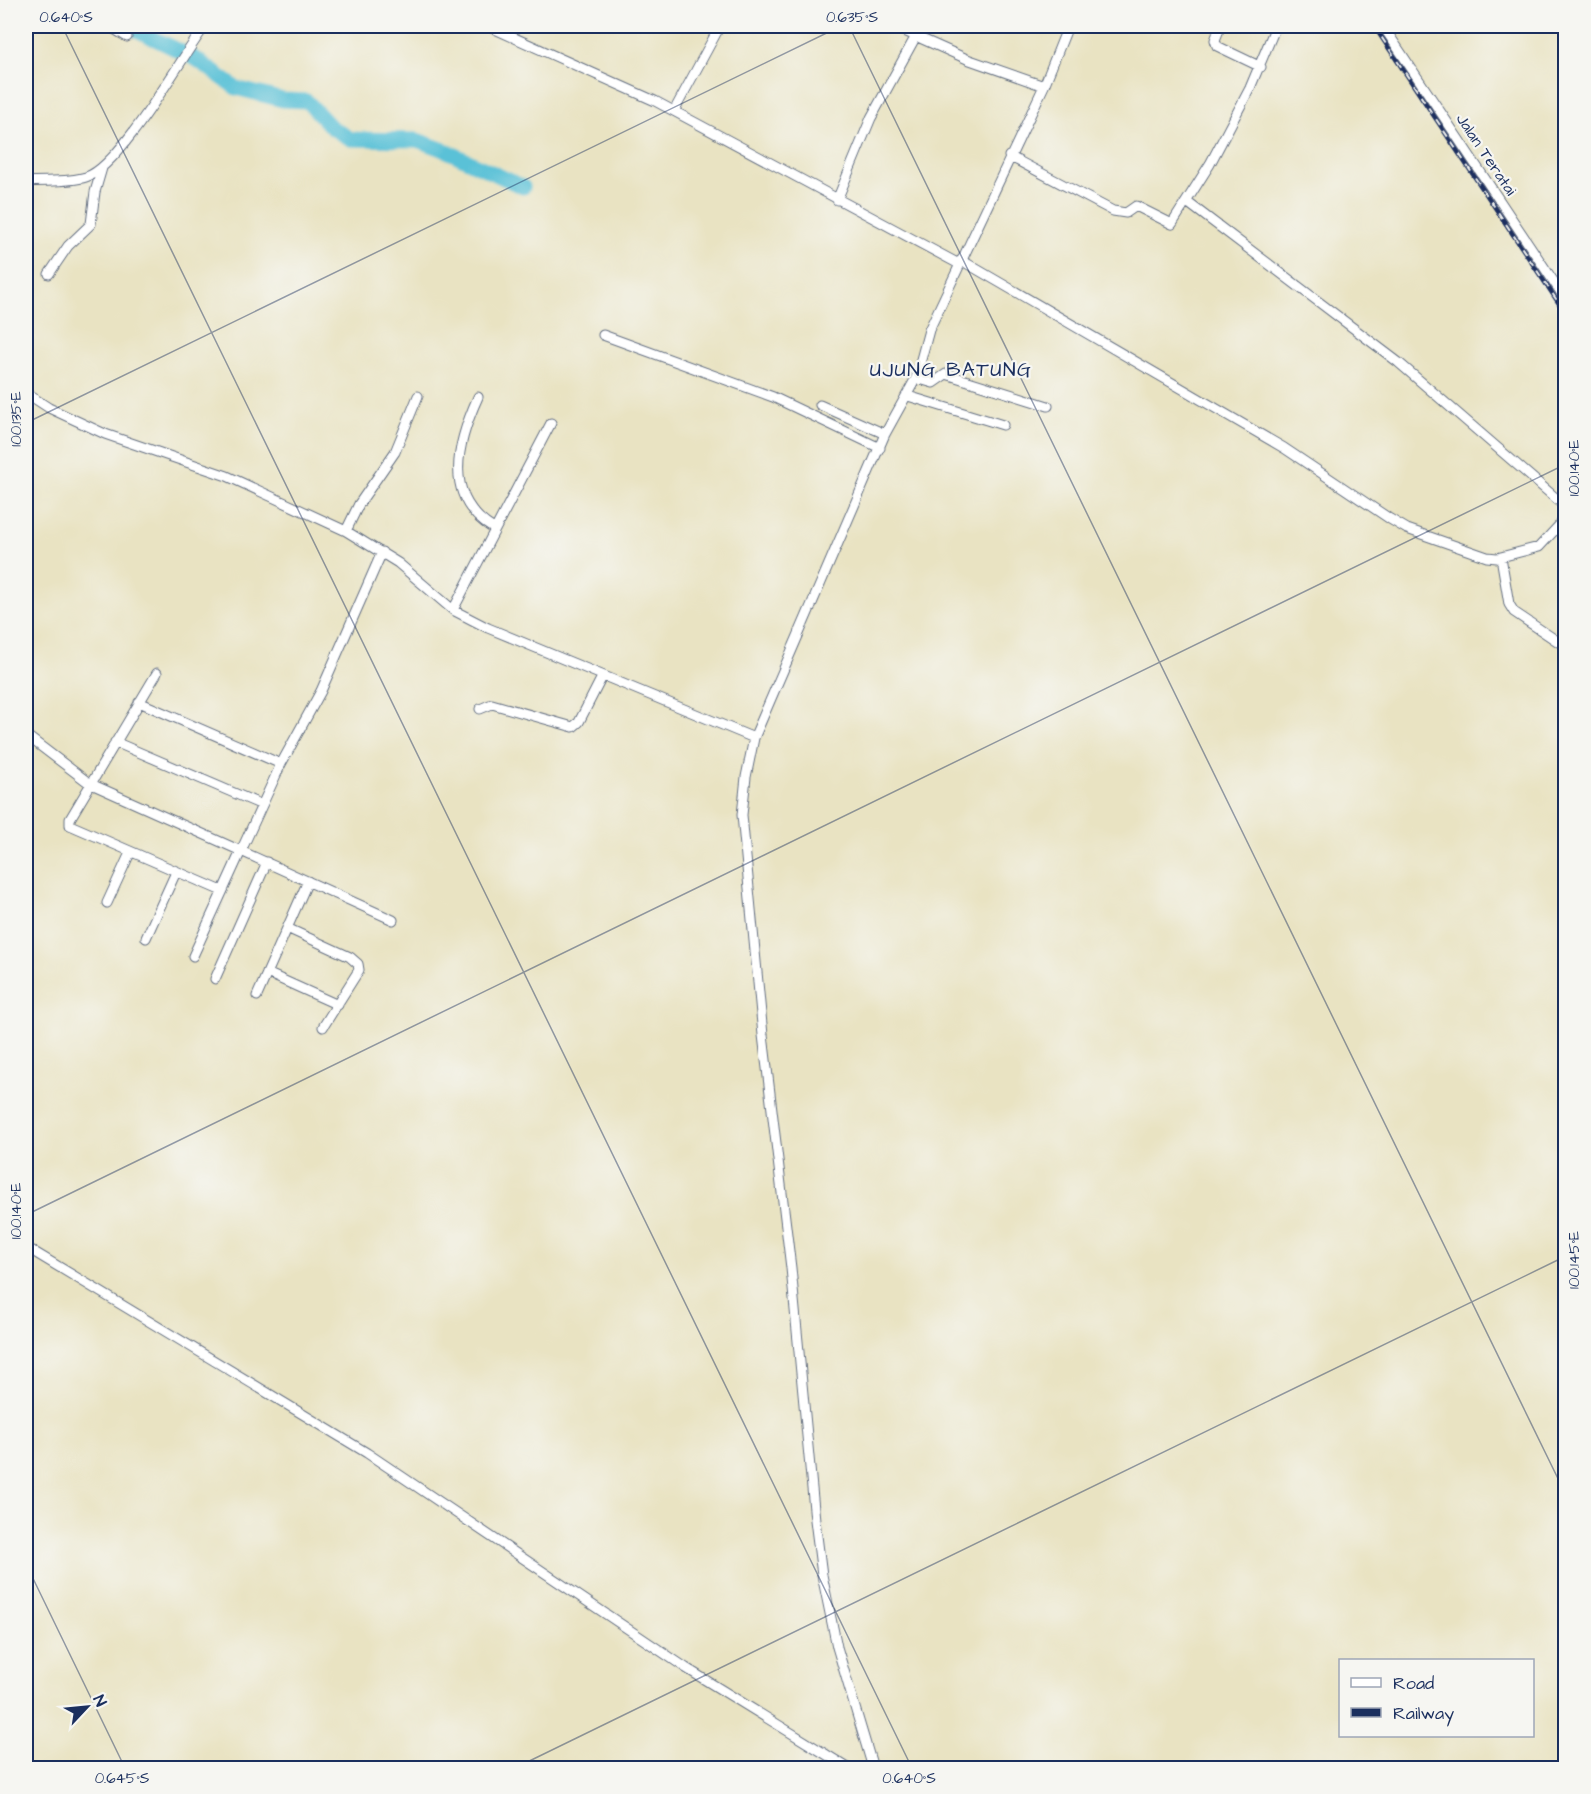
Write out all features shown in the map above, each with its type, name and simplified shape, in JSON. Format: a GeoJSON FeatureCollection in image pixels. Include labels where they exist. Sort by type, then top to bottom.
{"type":"FeatureCollection","features":[{"type":"Feature","properties":{"kind":"street"},"geometry":{"type":"LineString","coordinates":[[109,26],[127,38]]}},
{"type":"Feature","properties":{"kind":"street"},"geometry":{"type":"LineString","coordinates":[[488,26],[674,111],[837,200],[960,262],[1284,448],[1407,529],[1487,557],[1501,557],[1539,547],[1566,518]]}},
{"type":"Feature","properties":{"kind":"street"},"geometry":{"type":"LineString","coordinates":[[674,111],[720,26]]}},
{"type":"Feature","properties":{"kind":"street"},"geometry":{"type":"LineString","coordinates":[[893,26],[967,59],[1044,86]]}},
{"type":"Feature","properties":{"kind":"street"},"geometry":{"type":"LineString","coordinates":[[873,1768],[837,1647],[822,1575],[743,825],[746,777],[754,738],[885,434],[916,378],[929,330],[1009,156],[1044,86],[1068,26]]}},
{"type":"Feature","properties":{"kind":"street"},"geometry":{"type":"LineString","coordinates":[[1215,26],[1219,30],[1215,40],[1217,46],[1261,68]]}},
{"type":"Feature","properties":{"kind":"street"},"geometry":{"type":"LineString","coordinates":[[1009,156],[1121,214],[1137,206],[1172,224],[1187,202],[1261,68],[1276,26]]}},
{"type":"Feature","properties":{"kind":"street","name":"Jalan Teratai"},"geometry":{"type":"LineString","coordinates":[[1383,26],[1566,300]]}},
{"type":"Feature","properties":{"kind":"street"},"geometry":{"type":"LineString","coordinates":[[49,274],[69,244],[89,226],[102,168],[143,117],[189,49],[199,27]]}},
{"type":"Feature","properties":{"kind":"street"},"geometry":{"type":"LineString","coordinates":[[837,200],[871,118],[916,36]]}},
{"type":"Feature","properties":{"kind":"street"},"geometry":{"type":"LineString","coordinates":[[26,182],[83,178],[102,168]]}},
{"type":"Feature","properties":{"kind":"street"},"geometry":{"type":"LineString","coordinates":[[1187,202],[1398,362],[1566,507]]}},
{"type":"Feature","properties":{"kind":"street"},"geometry":{"type":"LineString","coordinates":[[603,336],[773,397],[880,448]]}},
{"type":"Feature","properties":{"kind":"street"},"geometry":{"type":"LineString","coordinates":[[916,378],[933,383],[941,376],[950,375],[1048,406]]}},
{"type":"Feature","properties":{"kind":"street"},"geometry":{"type":"LineString","coordinates":[[26,393],[49,408],[105,434],[227,476],[346,531],[382,552],[453,610],[497,632],[754,738]]}},
{"type":"Feature","properties":{"kind":"street"},"geometry":{"type":"LineString","coordinates":[[346,531],[359,504],[394,452],[418,396]]}},
{"type":"Feature","properties":{"kind":"street"},"geometry":{"type":"LineString","coordinates":[[908,396],[1003,424]]}},
{"type":"Feature","properties":{"kind":"street"},"geometry":{"type":"LineString","coordinates":[[478,397],[463,433],[458,462],[459,479],[469,506],[476,516],[494,529]]}},
{"type":"Feature","properties":{"kind":"street"},"geometry":{"type":"LineString","coordinates":[[820,405],[885,434]]}},
{"type":"Feature","properties":{"kind":"street"},"geometry":{"type":"LineString","coordinates":[[453,610],[551,423]]}},
{"type":"Feature","properties":{"kind":"street"},"geometry":{"type":"LineString","coordinates":[[193,956],[281,764],[321,691],[382,552]]}},
{"type":"Feature","properties":{"kind":"street"},"geometry":{"type":"LineString","coordinates":[[1501,557],[1509,604],[1514,612],[1566,647]]}},
{"type":"Feature","properties":{"kind":"street"},"geometry":{"type":"LineString","coordinates":[[157,673],[89,783],[70,819],[70,825],[222,891]]}},
{"type":"Feature","properties":{"kind":"street"},"geometry":{"type":"LineString","coordinates":[[480,709],[492,704],[573,727],[579,722],[602,677]]}},
{"type":"Feature","properties":{"kind":"street"},"geometry":{"type":"LineString","coordinates":[[139,702],[281,764]]}},
{"type":"Feature","properties":{"kind":"street"},"geometry":{"type":"LineString","coordinates":[[26,735],[89,783],[393,920]]}},
{"type":"Feature","properties":{"kind":"street"},"geometry":{"type":"LineString","coordinates":[[115,742],[262,805]]}},
{"type":"Feature","properties":{"kind":"street"},"geometry":{"type":"LineString","coordinates":[[107,903],[130,853]]}},
{"type":"Feature","properties":{"kind":"street"},"geometry":{"type":"LineString","coordinates":[[215,979],[267,862]]}},
{"type":"Feature","properties":{"kind":"street"},"geometry":{"type":"LineString","coordinates":[[146,938],[176,872]]}},
{"type":"Feature","properties":{"kind":"street"},"geometry":{"type":"LineString","coordinates":[[257,996],[308,881]]}},
{"type":"Feature","properties":{"kind":"street"},"geometry":{"type":"LineString","coordinates":[[287,927],[357,962],[359,970],[323,1027]]}},
{"type":"Feature","properties":{"kind":"street"},"geometry":{"type":"LineString","coordinates":[[267,973],[338,1005]]}},
{"type":"Feature","properties":{"kind":"street"},"geometry":{"type":"LineString","coordinates":[[26,1248],[367,1453],[686,1668],[848,1768]]}},
{"type":"Feature","properties":{"kind":"waterway"},"geometry":{"type":"LineString","coordinates":[[129,26],[196,59],[236,88],[283,100],[307,101],[332,128],[351,139],[417,140],[447,151],[523,187]]}},
{"type":"Feature","properties":{"kind":"railway"},"geometry":{"type":"LineString","coordinates":[[1374,26],[1566,314]]}},
{"type":"Feature","properties":{"kind":"district","name":"UJUNG BATUNG"},"geometry":{"type":"Point","coordinates":[951,369]}}]}
